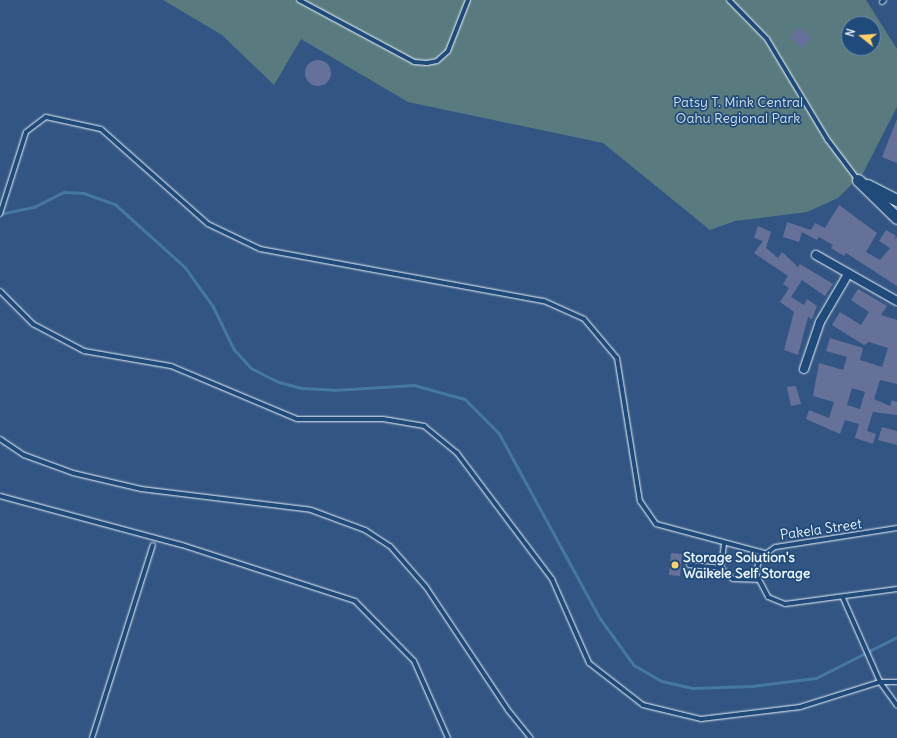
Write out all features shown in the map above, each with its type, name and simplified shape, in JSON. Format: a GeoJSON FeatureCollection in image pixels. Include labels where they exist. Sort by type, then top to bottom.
{"type":"FeatureCollection","features":[{"type":"Feature","properties":{"kind":"street"},"geometry":{"type":"LineString","coordinates":[[858,180],[897,200]]}},
{"type":"Feature","properties":{"kind":"street"},"geometry":{"type":"LineString","coordinates":[[858,180],[897,218]]}},
{"type":"Feature","properties":{"kind":"street"},"geometry":{"type":"LineString","coordinates":[[816,255],[897,301]]}},
{"type":"Feature","properties":{"kind":"street"},"geometry":{"type":"LineString","coordinates":[[804,370],[820,322],[848,274]]}},
{"type":"Feature","properties":{"kind":"lane"},"geometry":{"type":"LineString","coordinates":[[299,0],[414,62],[427,63],[437,60],[448,51],[468,0]]}},
{"type":"Feature","properties":{"kind":"lane"},"geometry":{"type":"LineString","coordinates":[[729,0],[766,39],[828,139],[858,180]]}},
{"type":"Feature","properties":{"kind":"lane"},"geometry":{"type":"LineString","coordinates":[[0,214],[26,132],[46,117],[101,129],[208,224],[260,250],[544,301],[584,319],[616,358],[640,501],[656,524],[724,544],[764,553]]}},
{"type":"Feature","properties":{"kind":"lane"},"geometry":{"type":"LineString","coordinates":[[0,291],[33,324],[84,351],[171,366],[297,419],[383,419],[424,426],[457,453],[547,573],[589,663],[643,705],[701,719],[800,707],[880,682],[897,682]]}},
{"type":"Feature","properties":{"kind":"lane"},"geometry":{"type":"LineString","coordinates":[[0,439],[24,455],[73,473],[141,489],[311,510],[365,530],[390,546],[426,587],[508,710],[531,738]]}},
{"type":"Feature","properties":{"kind":"lane"},"geometry":{"type":"LineString","coordinates":[[0,496],[182,545],[355,601],[414,660],[448,738]]}},
{"type":"Feature","properties":{"kind":"lane","name":"Pakela Street"},"geometry":{"type":"LineString","coordinates":[[757,580],[756,566],[764,553],[785,544],[897,528]]}},
{"type":"Feature","properties":{"kind":"lane"},"geometry":{"type":"LineString","coordinates":[[720,568],[724,544]]}},
{"type":"Feature","properties":{"kind":"lane"},"geometry":{"type":"LineString","coordinates":[[92,738],[153,545]]}},
{"type":"Feature","properties":{"kind":"lane"},"geometry":{"type":"LineString","coordinates":[[689,565],[720,568],[733,579],[757,580],[768,597],[785,604],[843,598],[897,590]]}},
{"type":"Feature","properties":{"kind":"lane"},"geometry":{"type":"LineString","coordinates":[[843,598],[880,682],[897,705]]}},
{"type":"Feature","properties":{"kind":"green space","name":"Patsy T. Mink Central Oahu Regional Park"},"geometry":{"type":"Polygon","coordinates":[[[163,0],[866,0],[876,16],[841,16],[841,56],[881,56],[881,24],[897,49],[897,107],[863,173],[838,198],[807,212],[735,221],[710,230],[603,143],[408,102],[301,39],[274,85],[222,35],[163,0]]]}},
{"type":"Feature","properties":{"kind":"building"},"geometry":{"type":"Polygon","coordinates":[[[799,27],[811,37],[802,48],[790,38],[799,27]]]}},
{"type":"Feature","properties":{"kind":"building"},"geometry":{"type":"Polygon","coordinates":[[[318,60],[327,64],[331,73],[327,82],[318,86],[309,82],[305,73],[309,64],[318,60]]]}},
{"type":"Feature","properties":{"kind":"building"},"geometry":{"type":"Polygon","coordinates":[[[897,119],[897,163],[882,157],[897,119]]]}},
{"type":"Feature","properties":{"kind":"building"},"geometry":{"type":"Polygon","coordinates":[[[839,205],[877,233],[866,252],[880,260],[890,248],[879,241],[886,230],[896,236],[894,239],[897,237],[897,286],[846,253],[844,256],[831,248],[833,245],[819,237],[817,240],[802,232],[799,242],[783,237],[787,222],[811,230],[815,223],[825,228],[839,205]]]}},
{"type":"Feature","properties":{"kind":"building"},"geometry":{"type":"Polygon","coordinates":[[[758,226],[771,232],[766,248],[778,258],[782,252],[798,267],[800,264],[833,284],[825,296],[802,280],[791,297],[804,305],[807,299],[817,306],[812,319],[808,317],[798,355],[784,350],[794,312],[780,302],[789,288],[783,284],[788,276],[754,253],[763,241],[754,238],[758,226]]]}},
{"type":"Feature","properties":{"kind":"building"},"geometry":{"type":"Polygon","coordinates":[[[858,289],[887,306],[881,315],[897,320],[897,384],[880,380],[874,399],[890,406],[892,400],[897,402],[897,415],[873,412],[867,431],[876,434],[873,444],[855,438],[859,424],[845,420],[840,434],[806,419],[809,410],[829,418],[834,402],[813,396],[819,363],[843,370],[847,357],[826,351],[830,338],[863,348],[860,360],[882,367],[888,348],[869,342],[864,345],[832,325],[840,312],[861,325],[869,312],[851,300],[858,289]],[[852,388],[847,405],[860,409],[865,392],[852,388]]]}},
{"type":"Feature","properties":{"kind":"building"},"geometry":{"type":"Polygon","coordinates":[[[796,386],[801,404],[791,406],[787,387],[796,386]]]}},
{"type":"Feature","properties":{"kind":"building"},"geometry":{"type":"Polygon","coordinates":[[[882,427],[897,431],[897,445],[878,440],[882,427]]]}},
{"type":"Feature","properties":{"kind":"building","name":"Storage Solution's Waikele Self Storage"},"geometry":{"type":"Polygon","coordinates":[[[671,553],[682,554],[680,576],[669,575],[671,553]]]}},
{"type":"Feature","properties":{"kind":"waterway"},"geometry":{"type":"LineString","coordinates":[[0,214],[34,207],[64,192],[84,193],[115,204],[185,267],[213,306],[234,349],[251,368],[279,382],[301,388],[334,390],[414,385],[465,399],[499,433],[600,618],[634,665],[662,681],[693,688],[752,686],[816,678],[897,637]]}},
{"type":"Feature","properties":{"kind":"place","name":"Storage Solution's Waikele Self Storage"},"geometry":{"type":"Point","coordinates":[675,565]}}]}
